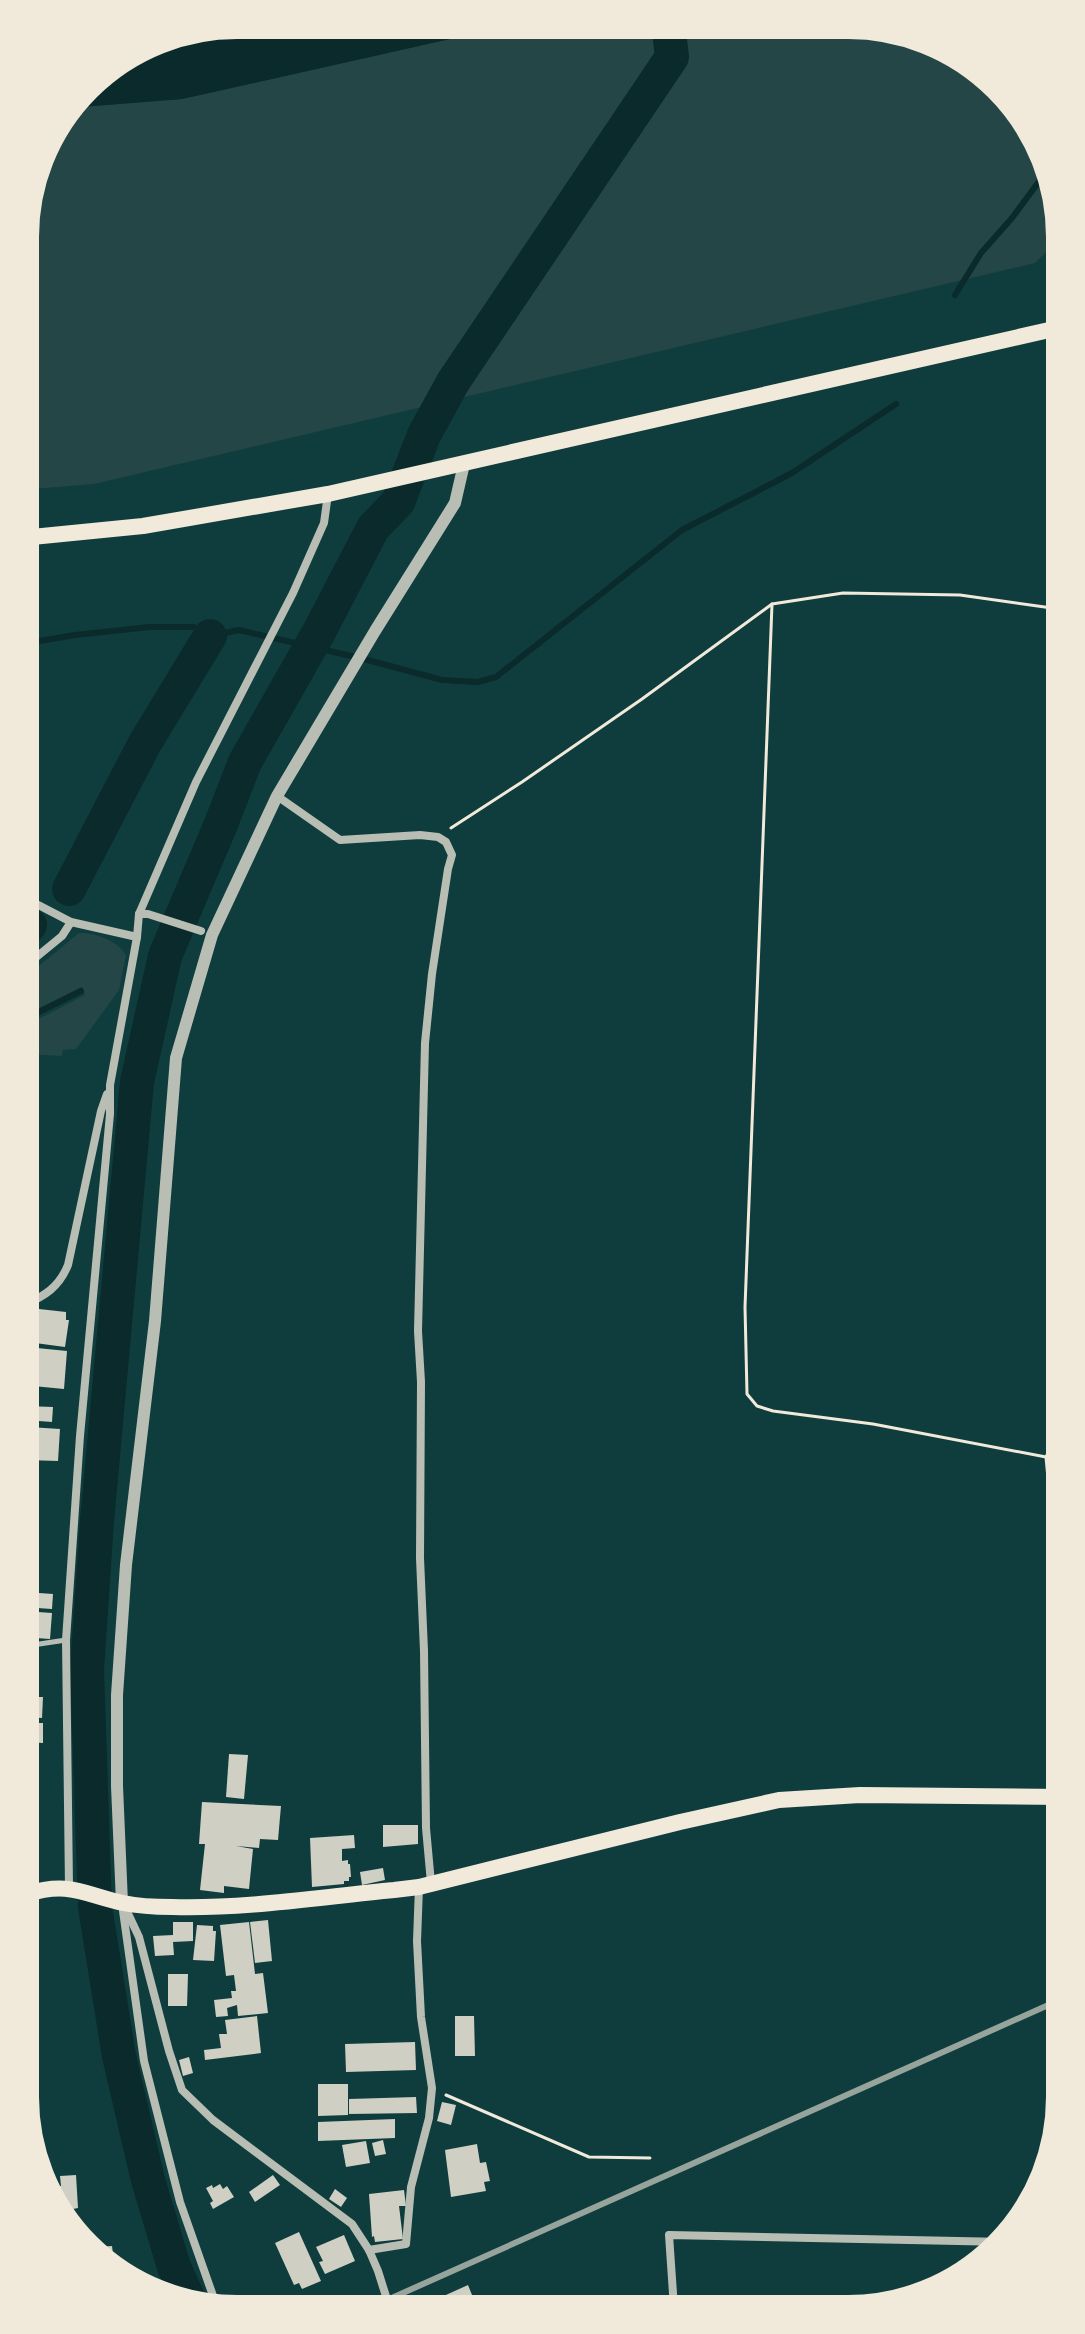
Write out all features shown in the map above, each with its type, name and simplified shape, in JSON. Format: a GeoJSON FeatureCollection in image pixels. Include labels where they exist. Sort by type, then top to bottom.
{"type":"FeatureCollection","features":[{"type":"Feature","properties":{"kind":"main road"},"geometry":{"type":"LineString","coordinates":[[34,537],[143,526],[328,494],[1051,330]]}},
{"type":"Feature","properties":{"kind":"main road"},"geometry":{"type":"LineString","coordinates":[[34,1892],[74,1889],[116,1901],[172,1907],[236,1905],[425,1886],[779,1800],[860,1795],[1051,1797]]}},
{"type":"Feature","properties":{"kind":"street"},"geometry":{"type":"LineString","coordinates":[[214,2298],[180,2202],[144,2061],[116,1901],[117,1695],[126,1565],[155,1321],[176,1058],[207,933],[277,796],[455,503],[464,464]]}},
{"type":"Feature","properties":{"kind":"street"},"geometry":{"type":"LineString","coordinates":[[34,1300],[60,1282],[68,1265],[101,1111],[110,1085],[143,914],[196,782],[293,593],[324,523],[328,494]]}},
{"type":"Feature","properties":{"kind":"street"},"geometry":{"type":"LineString","coordinates":[[277,796],[340,840],[420,835],[438,837],[446,842],[452,855],[432,974],[425,1043],[418,1331],[426,1828],[425,1886],[417,1941],[421,2017],[432,2088],[429,2118],[411,2187],[406,2244],[369,2250]]}},
{"type":"Feature","properties":{"kind":"street"},"geometry":{"type":"LineString","coordinates":[[34,903],[71,922],[137,937]]}},
{"type":"Feature","properties":{"kind":"street"},"geometry":{"type":"LineString","coordinates":[[143,914],[207,933]]}},
{"type":"Feature","properties":{"kind":"street"},"geometry":{"type":"LineString","coordinates":[[34,959],[62,936],[71,922]]}},
{"type":"Feature","properties":{"kind":"street"},"geometry":{"type":"LineString","coordinates":[[74,1889],[66,1640],[110,1085]]}},
{"type":"Feature","properties":{"kind":"street"},"geometry":{"type":"LineString","coordinates":[[116,1901],[139,1937],[182,2090],[213,2120],[352,2224],[369,2250],[387,2300]]}},
{"type":"Feature","properties":{"kind":"street"},"geometry":{"type":"LineString","coordinates":[[673,2300],[669,2235],[989,2242]]}},
{"type":"Feature","properties":{"kind":"lane"},"geometry":{"type":"LineString","coordinates":[[34,1645],[66,1640]]}},
{"type":"Feature","properties":{"kind":"path"},"geometry":{"type":"LineString","coordinates":[[438,837],[630,708],[772,604],[843,593],[887,593],[960,595],[1051,608]]}},
{"type":"Feature","properties":{"kind":"path"},"geometry":{"type":"LineString","coordinates":[[772,604],[745,1307],[747,1394],[757,1406],[773,1411],[873,1424],[1046,1457]]}},
{"type":"Feature","properties":{"kind":"path"},"geometry":{"type":"LineString","coordinates":[[1051,776],[1048,783],[1051,1000]]}},
{"type":"Feature","properties":{"kind":"path"},"geometry":{"type":"LineString","coordinates":[[1051,1446],[1046,1457],[1051,1511]]}},
{"type":"Feature","properties":{"kind":"path"},"geometry":{"type":"LineString","coordinates":[[432,2088],[589,2157],[650,2158]]}},
{"type":"Feature","properties":{"kind":"shaded area"},"geometry":{"type":"Polygon","coordinates":[[[472,34],[848,34],[887,38],[938,55],[961,68],[1001,103],[1030,147],[1040,172],[1049,211],[1051,247],[1035,263],[94,484],[34,489],[34,224],[49,160],[81,107],[182,99],[472,34]]]}},
{"type":"Feature","properties":{"kind":"shaded area"},"geometry":{"type":"Polygon","coordinates":[[[472,34],[182,99],[81,107],[103,84],[136,61],[172,45],[211,36],[472,34]]]}},
{"type":"Feature","properties":{"kind":"shaded area"},"geometry":{"type":"Polygon","coordinates":[[[79,933],[106,938],[126,955],[119,990],[76,1049],[63,1050],[62,1056],[34,1055],[34,1021],[85,995],[82,987],[34,1011],[34,970],[79,933]]]}},
{"type":"Feature","properties":{"kind":"building"},"geometry":{"type":"Polygon","coordinates":[[[39,1309],[66,1312],[66,1320],[69,1320],[65,1347],[35,1343],[39,1309]]]}},
{"type":"Feature","properties":{"kind":"building"},"geometry":{"type":"Polygon","coordinates":[[[37,1348],[67,1351],[64,1389],[34,1386],[37,1348]]]}},
{"type":"Feature","properties":{"kind":"building"},"geometry":{"type":"Polygon","coordinates":[[[34,1406],[53,1407],[52,1422],[34,1421],[34,1406]]]}},
{"type":"Feature","properties":{"kind":"building"},"geometry":{"type":"Polygon","coordinates":[[[34,1427],[60,1429],[58,1461],[34,1460],[34,1427]]]}},
{"type":"Feature","properties":{"kind":"building"},"geometry":{"type":"Polygon","coordinates":[[[39,1593],[53,1594],[52,1609],[37,1608],[39,1593]]]}},
{"type":"Feature","properties":{"kind":"building"},"geometry":{"type":"Polygon","coordinates":[[[38,1612],[52,1613],[50,1639],[36,1638],[38,1612]]]}},
{"type":"Feature","properties":{"kind":"building"},"geometry":{"type":"Polygon","coordinates":[[[34,1697],[43,1697],[42,1718],[34,1718],[34,1697]]]}},
{"type":"Feature","properties":{"kind":"building"},"geometry":{"type":"Polygon","coordinates":[[[34,1723],[43,1723],[43,1743],[34,1742],[34,1723]]]}},
{"type":"Feature","properties":{"kind":"building"},"geometry":{"type":"Polygon","coordinates":[[[229,1754],[248,1755],[244,1799],[226,1797],[229,1754]]]}},
{"type":"Feature","properties":{"kind":"building"},"geometry":{"type":"Polygon","coordinates":[[[202,1802],[281,1806],[278,1840],[260,1839],[259,1848],[236,1846],[253,1849],[249,1889],[224,1886],[224,1893],[200,1890],[205,1844],[199,1844],[202,1802]]]}},
{"type":"Feature","properties":{"kind":"building"},"geometry":{"type":"Polygon","coordinates":[[[383,1825],[418,1825],[418,1844],[383,1847],[383,1825]]]}},
{"type":"Feature","properties":{"kind":"building"},"geometry":{"type":"Polygon","coordinates":[[[354,1835],[355,1848],[342,1849],[342,1861],[348,1860],[350,1864],[349,1881],[312,1887],[310,1838],[354,1835]]]}},
{"type":"Feature","properties":{"kind":"building"},"geometry":{"type":"Polygon","coordinates":[[[383,1868],[385,1880],[362,1885],[360,1872],[383,1868]]]}},
{"type":"Feature","properties":{"kind":"building"},"geometry":{"type":"Polygon","coordinates":[[[268,1920],[272,1961],[255,1963],[250,1922],[268,1920]]]}},
{"type":"Feature","properties":{"kind":"building"},"geometry":{"type":"Polygon","coordinates":[[[173,1922],[193,1922],[193,1941],[173,1942],[174,1955],[155,1956],[153,1936],[173,1935],[173,1922]]]}},
{"type":"Feature","properties":{"kind":"building"},"geometry":{"type":"Polygon","coordinates":[[[249,1922],[255,1974],[263,1973],[268,2013],[238,2016],[237,2005],[227,2008],[228,2016],[216,2017],[214,2000],[232,1998],[231,1991],[236,1991],[234,1975],[226,1976],[220,1925],[249,1922]]]}},
{"type":"Feature","properties":{"kind":"building"},"geometry":{"type":"Polygon","coordinates":[[[197,1925],[213,1926],[213,1931],[216,1931],[214,1961],[193,1960],[197,1925]]]}},
{"type":"Feature","properties":{"kind":"building"},"geometry":{"type":"Polygon","coordinates":[[[168,1974],[188,1974],[187,2006],[168,2006],[168,1974]]]}},
{"type":"Feature","properties":{"kind":"building"},"geometry":{"type":"Polygon","coordinates":[[[257,2016],[261,2053],[205,2060],[204,2050],[221,2048],[219,2034],[227,2034],[225,2020],[257,2016]]]}},
{"type":"Feature","properties":{"kind":"building"},"geometry":{"type":"Polygon","coordinates":[[[455,2016],[474,2016],[475,2056],[455,2056],[455,2016]]]}},
{"type":"Feature","properties":{"kind":"building"},"geometry":{"type":"Polygon","coordinates":[[[415,2042],[416,2070],[346,2072],[345,2044],[415,2042]]]}},
{"type":"Feature","properties":{"kind":"building"},"geometry":{"type":"Polygon","coordinates":[[[189,2057],[193,2073],[183,2076],[179,2060],[189,2057]]]}},
{"type":"Feature","properties":{"kind":"building"},"geometry":{"type":"Polygon","coordinates":[[[318,2084],[348,2084],[348,2115],[318,2116],[318,2084]]]}},
{"type":"Feature","properties":{"kind":"building"},"geometry":{"type":"Polygon","coordinates":[[[416,2097],[417,2113],[349,2114],[349,2099],[416,2097]]]}},
{"type":"Feature","properties":{"kind":"building"},"geometry":{"type":"Polygon","coordinates":[[[442,2102],[456,2105],[451,2125],[437,2121],[442,2102]]]}},
{"type":"Feature","properties":{"kind":"building"},"geometry":{"type":"Polygon","coordinates":[[[395,2119],[395,2138],[318,2141],[318,2122],[395,2119]]]}},
{"type":"Feature","properties":{"kind":"building"},"geometry":{"type":"Polygon","coordinates":[[[383,2140],[386,2154],[375,2156],[372,2143],[383,2140]]]}},
{"type":"Feature","properties":{"kind":"building"},"geometry":{"type":"Polygon","coordinates":[[[366,2141],[370,2163],[346,2167],[342,2145],[366,2141]]]}},
{"type":"Feature","properties":{"kind":"building"},"geometry":{"type":"Polygon","coordinates":[[[477,2144],[480,2163],[486,2162],[490,2181],[484,2182],[486,2191],[451,2197],[445,2150],[477,2144]]]}},
{"type":"Feature","properties":{"kind":"building"},"geometry":{"type":"Polygon","coordinates":[[[76,2175],[78,2208],[73,2209],[73,2216],[55,2187],[61,2186],[60,2176],[76,2175]]]}},
{"type":"Feature","properties":{"kind":"building"},"geometry":{"type":"Polygon","coordinates":[[[273,2175],[280,2185],[255,2202],[249,2192],[273,2175]]]}},
{"type":"Feature","properties":{"kind":"building"},"geometry":{"type":"Polygon","coordinates":[[[220,2184],[223,2189],[227,2186],[234,2197],[213,2209],[210,2203],[213,2201],[206,2188],[220,2184]]]}},
{"type":"Feature","properties":{"kind":"building"},"geometry":{"type":"Polygon","coordinates":[[[335,2189],[347,2198],[341,2207],[329,2199],[335,2189]]]}},
{"type":"Feature","properties":{"kind":"building"},"geometry":{"type":"Polygon","coordinates":[[[404,2190],[406,2206],[399,2206],[403,2239],[375,2242],[369,2194],[404,2190]]]}},
{"type":"Feature","properties":{"kind":"building"},"geometry":{"type":"Polygon","coordinates":[[[299,2232],[321,2281],[302,2289],[299,2283],[294,2285],[275,2243],[299,2232]]]}},
{"type":"Feature","properties":{"kind":"building"},"geometry":{"type":"Polygon","coordinates":[[[344,2235],[355,2261],[325,2274],[316,2247],[344,2235]]]}},
{"type":"Feature","properties":{"kind":"building"},"geometry":{"type":"Polygon","coordinates":[[[112,2246],[113,2257],[101,2247],[112,2246]]]}},
{"type":"Feature","properties":{"kind":"building"},"geometry":{"type":"Polygon","coordinates":[[[468,2285],[474,2300],[437,2300],[468,2285]]]}},
{"type":"Feature","properties":{"kind":"waterway"},"geometry":{"type":"LineString","coordinates":[[186,2293],[174,2267],[148,2180],[119,2056],[95,1907],[87,1669],[97,1521],[137,1082],[165,956],[245,762],[320,630],[373,528],[398,502],[424,435],[453,382],[672,57],[669,34]]}},
{"type":"Feature","properties":{"kind":"waterway"},"geometry":{"type":"LineString","coordinates":[[955,295],[981,253],[1042,178]]}},
{"type":"Feature","properties":{"kind":"waterway"},"geometry":{"type":"LineString","coordinates":[[34,642],[150,627],[194,627],[210,636],[239,630],[442,680],[478,682],[496,677],[682,530],[792,473],[896,404]]}},
{"type":"Feature","properties":{"kind":"waterway"},"geometry":{"type":"LineString","coordinates":[[69,889],[145,743],[210,636]]}},
{"type":"Feature","properties":{"kind":"waterway"},"geometry":{"type":"LineString","coordinates":[[158,963],[165,956]]}},
{"type":"Feature","properties":{"kind":"waterway"},"geometry":{"type":"LineString","coordinates":[[34,1014],[81,991]]}},
{"type":"Feature","properties":{"kind":"railway"},"geometry":{"type":"LineString","coordinates":[[387,2300],[1051,2004]]}}]}
